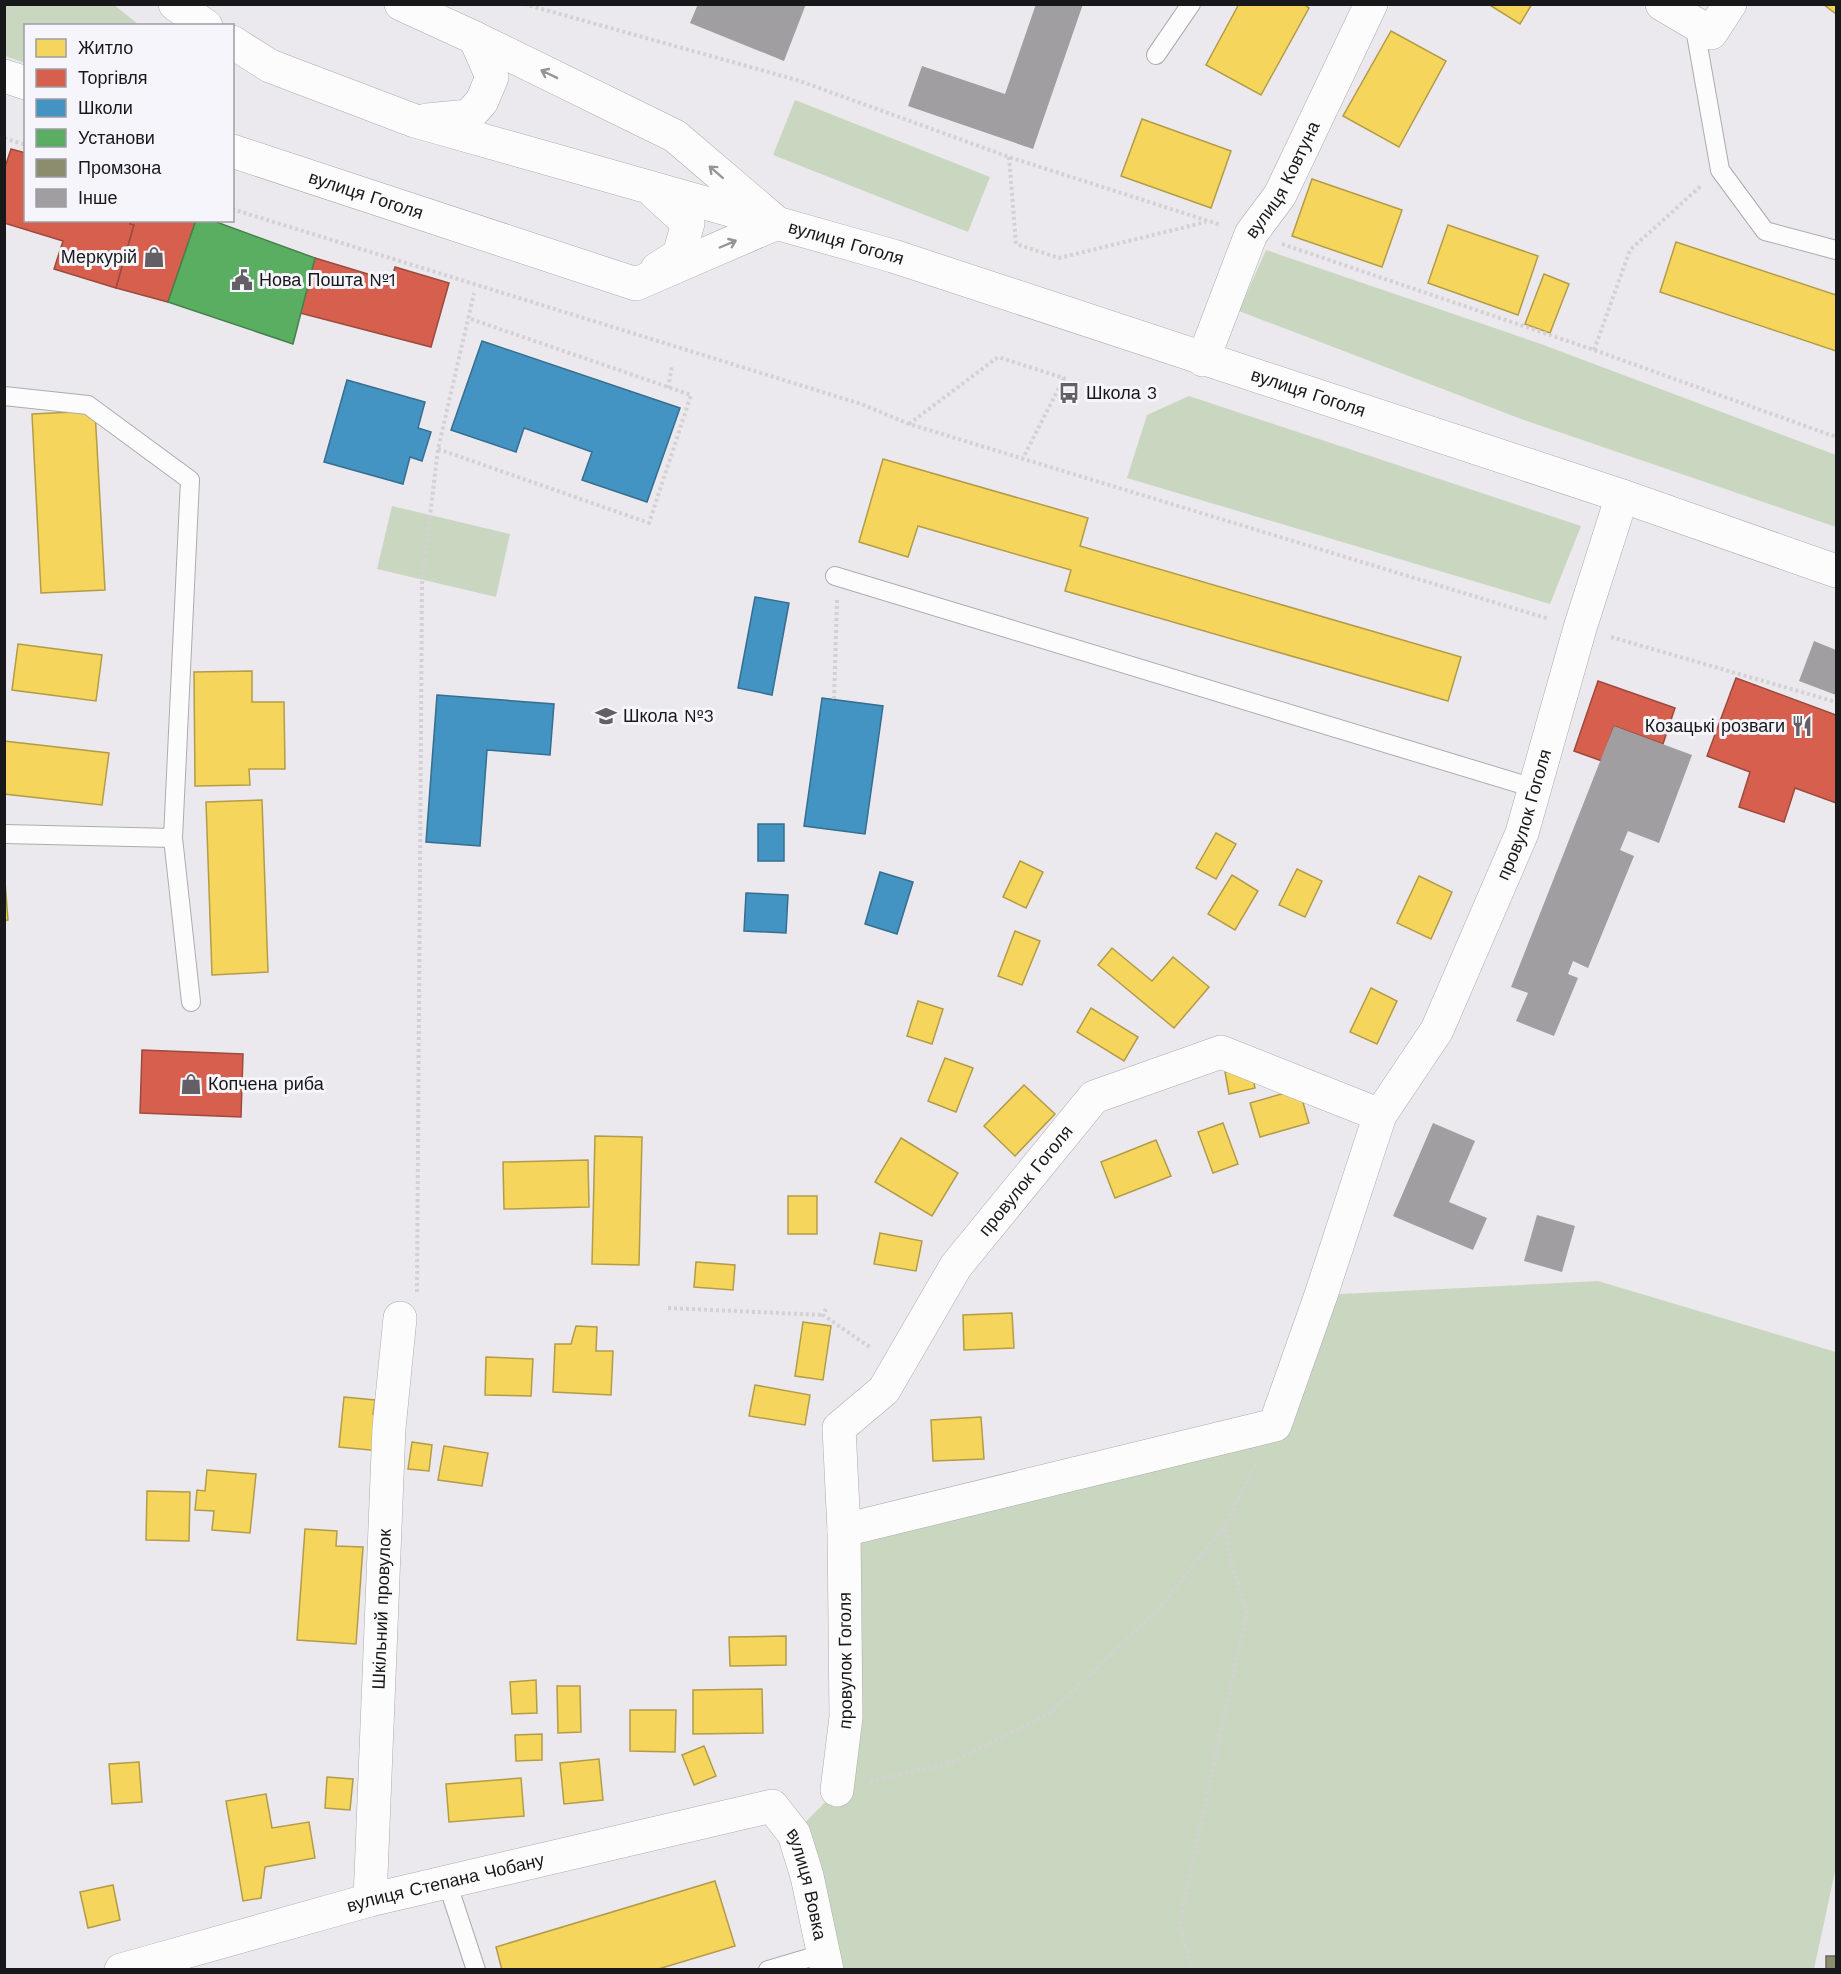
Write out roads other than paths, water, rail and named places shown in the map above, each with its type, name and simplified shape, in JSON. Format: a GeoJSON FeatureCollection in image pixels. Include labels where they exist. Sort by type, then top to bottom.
{"type":"FeatureCollection","features":[{"type":"Feature","properties":{"kind":"street"},"geometry":{"type":"LineString","coordinates":[[175,4],[203,24]]}},
{"type":"Feature","properties":{"kind":"street"},"geometry":{"type":"LineString","coordinates":[[401,4],[475,38]]}},
{"type":"Feature","properties":{"kind":"street","name":"вулиця Ковтуна"},"geometry":{"type":"LineString","coordinates":[[1203,360],[1251,234],[1280,195],[1371,4]]}},
{"type":"Feature","properties":{"kind":"street"},"geometry":{"type":"LineString","coordinates":[[1662,4],[1711,33],[1730,4]]}},
{"type":"Feature","properties":{"kind":"street","name":"вулиця Гоголя"},"geometry":{"type":"LineString","coordinates":[[415,121],[469,116],[482,100],[492,77],[475,38]]}},
{"type":"Feature","properties":{"kind":"street","name":"вулиця Гоголя"},"geometry":{"type":"LineString","coordinates":[[475,38],[675,136],[777,224]]}},
{"type":"Feature","properties":{"kind":"street","name":"вулиця Гоголя"},"geometry":{"type":"LineString","coordinates":[[234,43],[270,66],[415,121],[893,256],[1203,360],[1623,496],[1836,571]]}},
{"type":"Feature","properties":{"kind":"street"},"geometry":{"type":"LineString","coordinates":[[4,76],[24,82]]}},
{"type":"Feature","properties":{"kind":"street","name":"вулиця Гоголя"},"geometry":{"type":"LineString","coordinates":[[234,152],[636,284],[777,224]]}},
{"type":"Feature","properties":{"kind":"street","name":"вулиця Гоголя"},"geometry":{"type":"LineString","coordinates":[[636,284],[679,255],[688,223],[651,189]]}},
{"type":"Feature","properties":{"kind":"street","name":"провулок Гоголя"},"geometry":{"type":"LineString","coordinates":[[844,1530],[1275,1425],[1321,1295],[1380,1115],[1437,1030],[1522,833],[1537,789],[1580,628],[1623,496]]}},
{"type":"Feature","properties":{"kind":"street","name":"провулок Гоголя"},"geometry":{"type":"LineString","coordinates":[[837,1790],[846,1717],[844,1530],[839,1428],[884,1390],[956,1266],[1094,1097],[1221,1052],[1380,1115]]}},
{"type":"Feature","properties":{"kind":"street","name":"Шкільний провулок"},"geometry":{"type":"LineString","coordinates":[[370,1900],[389,1428],[408,1307]]}},
{"type":"Feature","properties":{"kind":"street","name":"вулиця Степана Чобану"},"geometry":{"type":"LineString","coordinates":[[122,1970],[370,1900],[772,1806]]}},
{"type":"Feature","properties":{"kind":"street","name":"вулиця Вовка"},"geometry":{"type":"LineString","coordinates":[[772,1806],[794,1834],[807,1876],[826,1961]]}},
{"type":"Feature","properties":{"kind":"lane"},"geometry":{"type":"LineString","coordinates":[[1156,54],[1191,4]]}},
{"type":"Feature","properties":{"kind":"lane"},"geometry":{"type":"LineString","coordinates":[[1694,24],[1720,170],[1765,231],[1836,250]]}},
{"type":"Feature","properties":{"kind":"lane"},"geometry":{"type":"LineString","coordinates":[[4,396],[88,405],[190,480],[173,838],[191,1002]]}},
{"type":"Feature","properties":{"kind":"lane"},"geometry":{"type":"LineString","coordinates":[[844,579],[1537,789]]}},
{"type":"Feature","properties":{"kind":"lane"},"geometry":{"type":"LineString","coordinates":[[4,834],[173,838]]}},
{"type":"Feature","properties":{"kind":"lane"},"geometry":{"type":"LineString","coordinates":[[447,1882],[476,1970]]}},
{"type":"Feature","properties":{"kind":"lane"},"geometry":{"type":"LineString","coordinates":[[768,1970],[826,1961]]}},
{"type":"Feature","properties":{"kind":"place","name":"Меркурій"},"geometry":{"type":"Point","coordinates":[154,257]}},
{"type":"Feature","properties":{"kind":"place","name":"Нова Пошта №1"},"geometry":{"type":"Point","coordinates":[242,280]}},
{"type":"Feature","properties":{"kind":"place","name":"Школа 3"},"geometry":{"type":"Point","coordinates":[1069,393]}},
{"type":"Feature","properties":{"kind":"place","name":"Школа №3"},"geometry":{"type":"Point","coordinates":[606,716]}},
{"type":"Feature","properties":{"kind":"place","name":"Козацькі розваги"},"geometry":{"type":"Point","coordinates":[1802,726]}},
{"type":"Feature","properties":{"kind":"place","name":"Копчена риба"},"geometry":{"type":"Point","coordinates":[191,1084]}}]}
